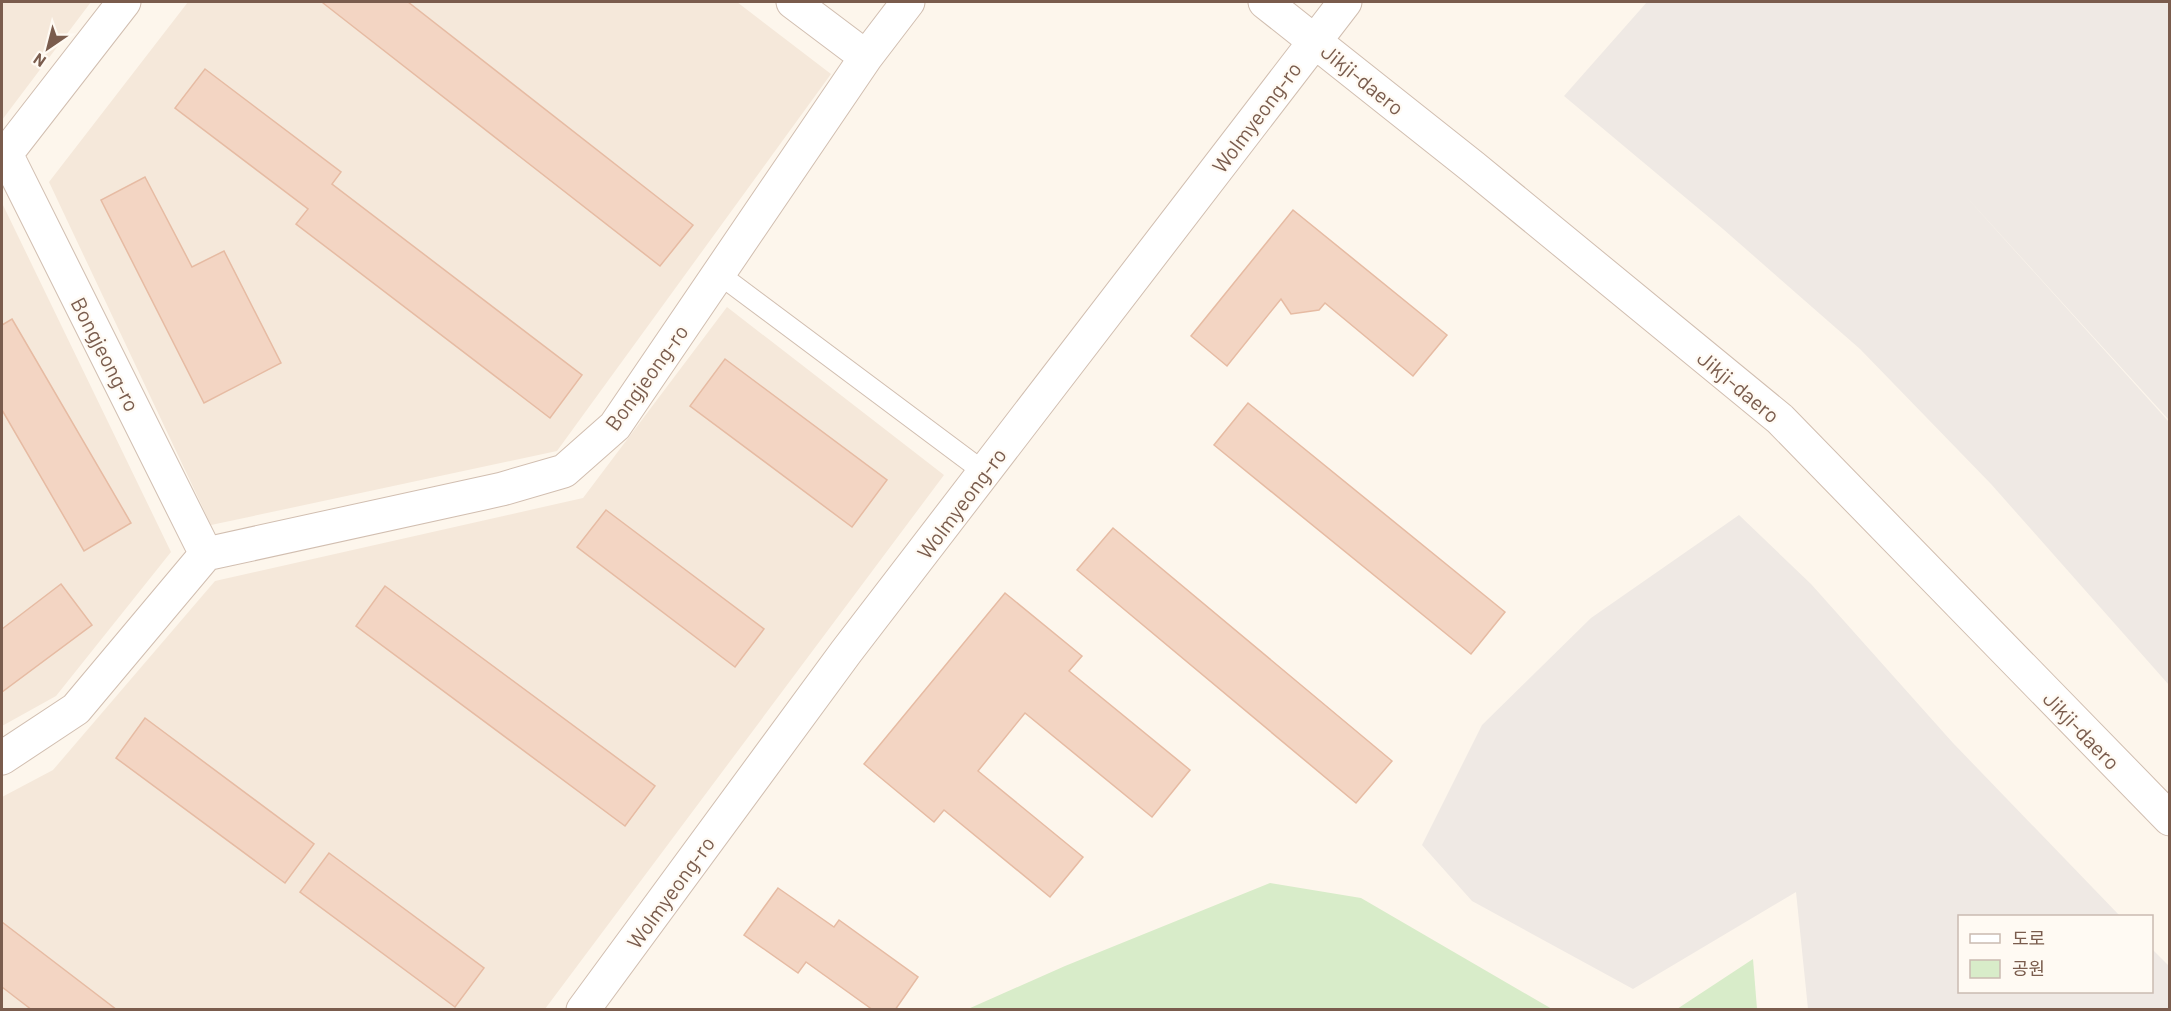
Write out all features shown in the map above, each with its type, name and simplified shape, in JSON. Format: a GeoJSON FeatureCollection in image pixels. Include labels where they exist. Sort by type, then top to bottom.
{"type":"FeatureCollection","features":[{"type":"Feature","properties":{"kind":"street"},"geometry":{"type":"LineString","coordinates":[[4,153],[124,2]]}},
{"type":"Feature","properties":{"kind":"street"},"geometry":{"type":"LineString","coordinates":[[793,2],[866,57]]}},
{"type":"Feature","properties":{"kind":"street","name":"Bongjeong-ro"},"geometry":{"type":"LineString","coordinates":[[4,153],[206,554],[502,489],[564,471],[615,426],[866,57],[908,2]]}},
{"type":"Feature","properties":{"kind":"street","name":"Jikji-daero"},"geometry":{"type":"LineString","coordinates":[[1265,2],[1482,174],[1780,419],[2169,819]]}},
{"type":"Feature","properties":{"kind":"street","name":"Wolmyeong-ro"},"geometry":{"type":"LineString","coordinates":[[583,1010],[846,652],[1345,2]]}},
{"type":"Feature","properties":{"kind":"street"},"geometry":{"type":"LineString","coordinates":[[2,759],[76,709],[206,554]]}},
{"type":"Feature","properties":{"kind":"lane"},"geometry":{"type":"LineString","coordinates":[[719,274],[984,472]]}},
{"type":"Feature","properties":{"kind":"shaded area"},"geometry":{"type":"Polygon","coordinates":[[[2,2],[91,2],[2,120],[2,2]]]}},
{"type":"Feature","properties":{"kind":"shaded area"},"geometry":{"type":"Polygon","coordinates":[[[188,2],[737,2],[831,74],[557,451],[211,525],[49,182],[188,2]]]}},
{"type":"Feature","properties":{"kind":"shaded area"},"geometry":{"type":"Polygon","coordinates":[[[1647,2],[2169,2],[2169,420],[1961,191],[2169,422],[2169,685],[1991,484],[1860,349],[1723,229],[1564,96],[1647,2]]]}},
{"type":"Feature","properties":{"kind":"shaded area"},"geometry":{"type":"Polygon","coordinates":[[[2,203],[171,552],[56,696],[2,726],[2,203]]]}},
{"type":"Feature","properties":{"kind":"shaded area"},"geometry":{"type":"Polygon","coordinates":[[[727,307],[944,475],[545,1009],[2,1010],[2,797],[53,770],[215,581],[583,498],[727,307]]]}},
{"type":"Feature","properties":{"kind":"shaded area"},"geometry":{"type":"Polygon","coordinates":[[[1739,515],[1811,584],[1953,743],[2119,915],[1958,915],[1958,993],[2153,993],[2153,950],[2169,966],[2169,1009],[1808,1009],[1796,892],[1633,989],[1472,901],[1422,845],[1482,725],[1591,618],[1739,515]]]}},
{"type":"Feature","properties":{"kind":"green space"},"geometry":{"type":"Polygon","coordinates":[[[1270,883],[1361,898],[1552,1009],[968,1009],[1065,966],[1270,883]]]}},
{"type":"Feature","properties":{"kind":"green space"},"geometry":{"type":"Polygon","coordinates":[[[1753,959],[1757,1009],[1677,1009],[1753,959]]]}},
{"type":"Feature","properties":{"kind":"building"},"geometry":{"type":"Polygon","coordinates":[[[408,2],[693,225],[660,266],[323,3],[408,2]]]}},
{"type":"Feature","properties":{"kind":"building"},"geometry":{"type":"Polygon","coordinates":[[[205,69],[341,172],[332,184],[582,375],[550,418],[296,224],[308,209],[175,108],[205,69]]]}},
{"type":"Feature","properties":{"kind":"building"},"geometry":{"type":"Polygon","coordinates":[[[145,177],[192,267],[224,251],[281,363],[204,403],[101,200],[145,177]]]}},
{"type":"Feature","properties":{"kind":"building"},"geometry":{"type":"Polygon","coordinates":[[[1293,210],[1447,335],[1413,376],[1325,303],[1319,310],[1291,314],[1281,299],[1227,366],[1191,336],[1293,210]]]}},
{"type":"Feature","properties":{"kind":"building"},"geometry":{"type":"Polygon","coordinates":[[[12,319],[131,523],[84,551],[2,410],[2,325],[12,319]]]}},
{"type":"Feature","properties":{"kind":"building"},"geometry":{"type":"Polygon","coordinates":[[[725,359],[887,480],[852,527],[690,406],[725,359]]]}},
{"type":"Feature","properties":{"kind":"building"},"geometry":{"type":"Polygon","coordinates":[[[1248,403],[1505,612],[1471,654],[1214,445],[1248,403]]]}},
{"type":"Feature","properties":{"kind":"building"},"geometry":{"type":"Polygon","coordinates":[[[606,510],[764,629],[735,667],[577,547],[606,510]]]}},
{"type":"Feature","properties":{"kind":"building"},"geometry":{"type":"Polygon","coordinates":[[[1113,528],[1392,761],[1356,803],[1077,570],[1113,528]]]}},
{"type":"Feature","properties":{"kind":"building"},"geometry":{"type":"Polygon","coordinates":[[[61,584],[92,625],[2,692],[2,629],[61,584]]]}},
{"type":"Feature","properties":{"kind":"building"},"geometry":{"type":"Polygon","coordinates":[[[385,586],[655,786],[625,826],[356,626],[385,586]]]}},
{"type":"Feature","properties":{"kind":"building"},"geometry":{"type":"Polygon","coordinates":[[[1005,593],[1082,656],[1069,671],[1190,770],[1152,817],[1025,713],[978,771],[1083,857],[1050,897],[944,810],[934,822],[864,764],[1005,593]]]}},
{"type":"Feature","properties":{"kind":"building"},"geometry":{"type":"Polygon","coordinates":[[[145,718],[314,844],[285,883],[116,758],[145,718]]]}},
{"type":"Feature","properties":{"kind":"building"},"geometry":{"type":"Polygon","coordinates":[[[329,853],[484,968],[455,1007],[300,892],[329,853]]]}},
{"type":"Feature","properties":{"kind":"building"},"geometry":{"type":"Polygon","coordinates":[[[778,888],[834,927],[839,920],[918,977],[895,1010],[873,1010],[806,962],[798,973],[744,935],[778,888]]]}},
{"type":"Feature","properties":{"kind":"building"},"geometry":{"type":"Polygon","coordinates":[[[2,922],[117,1010],[32,1010],[2,987],[2,922]]]}}]}
